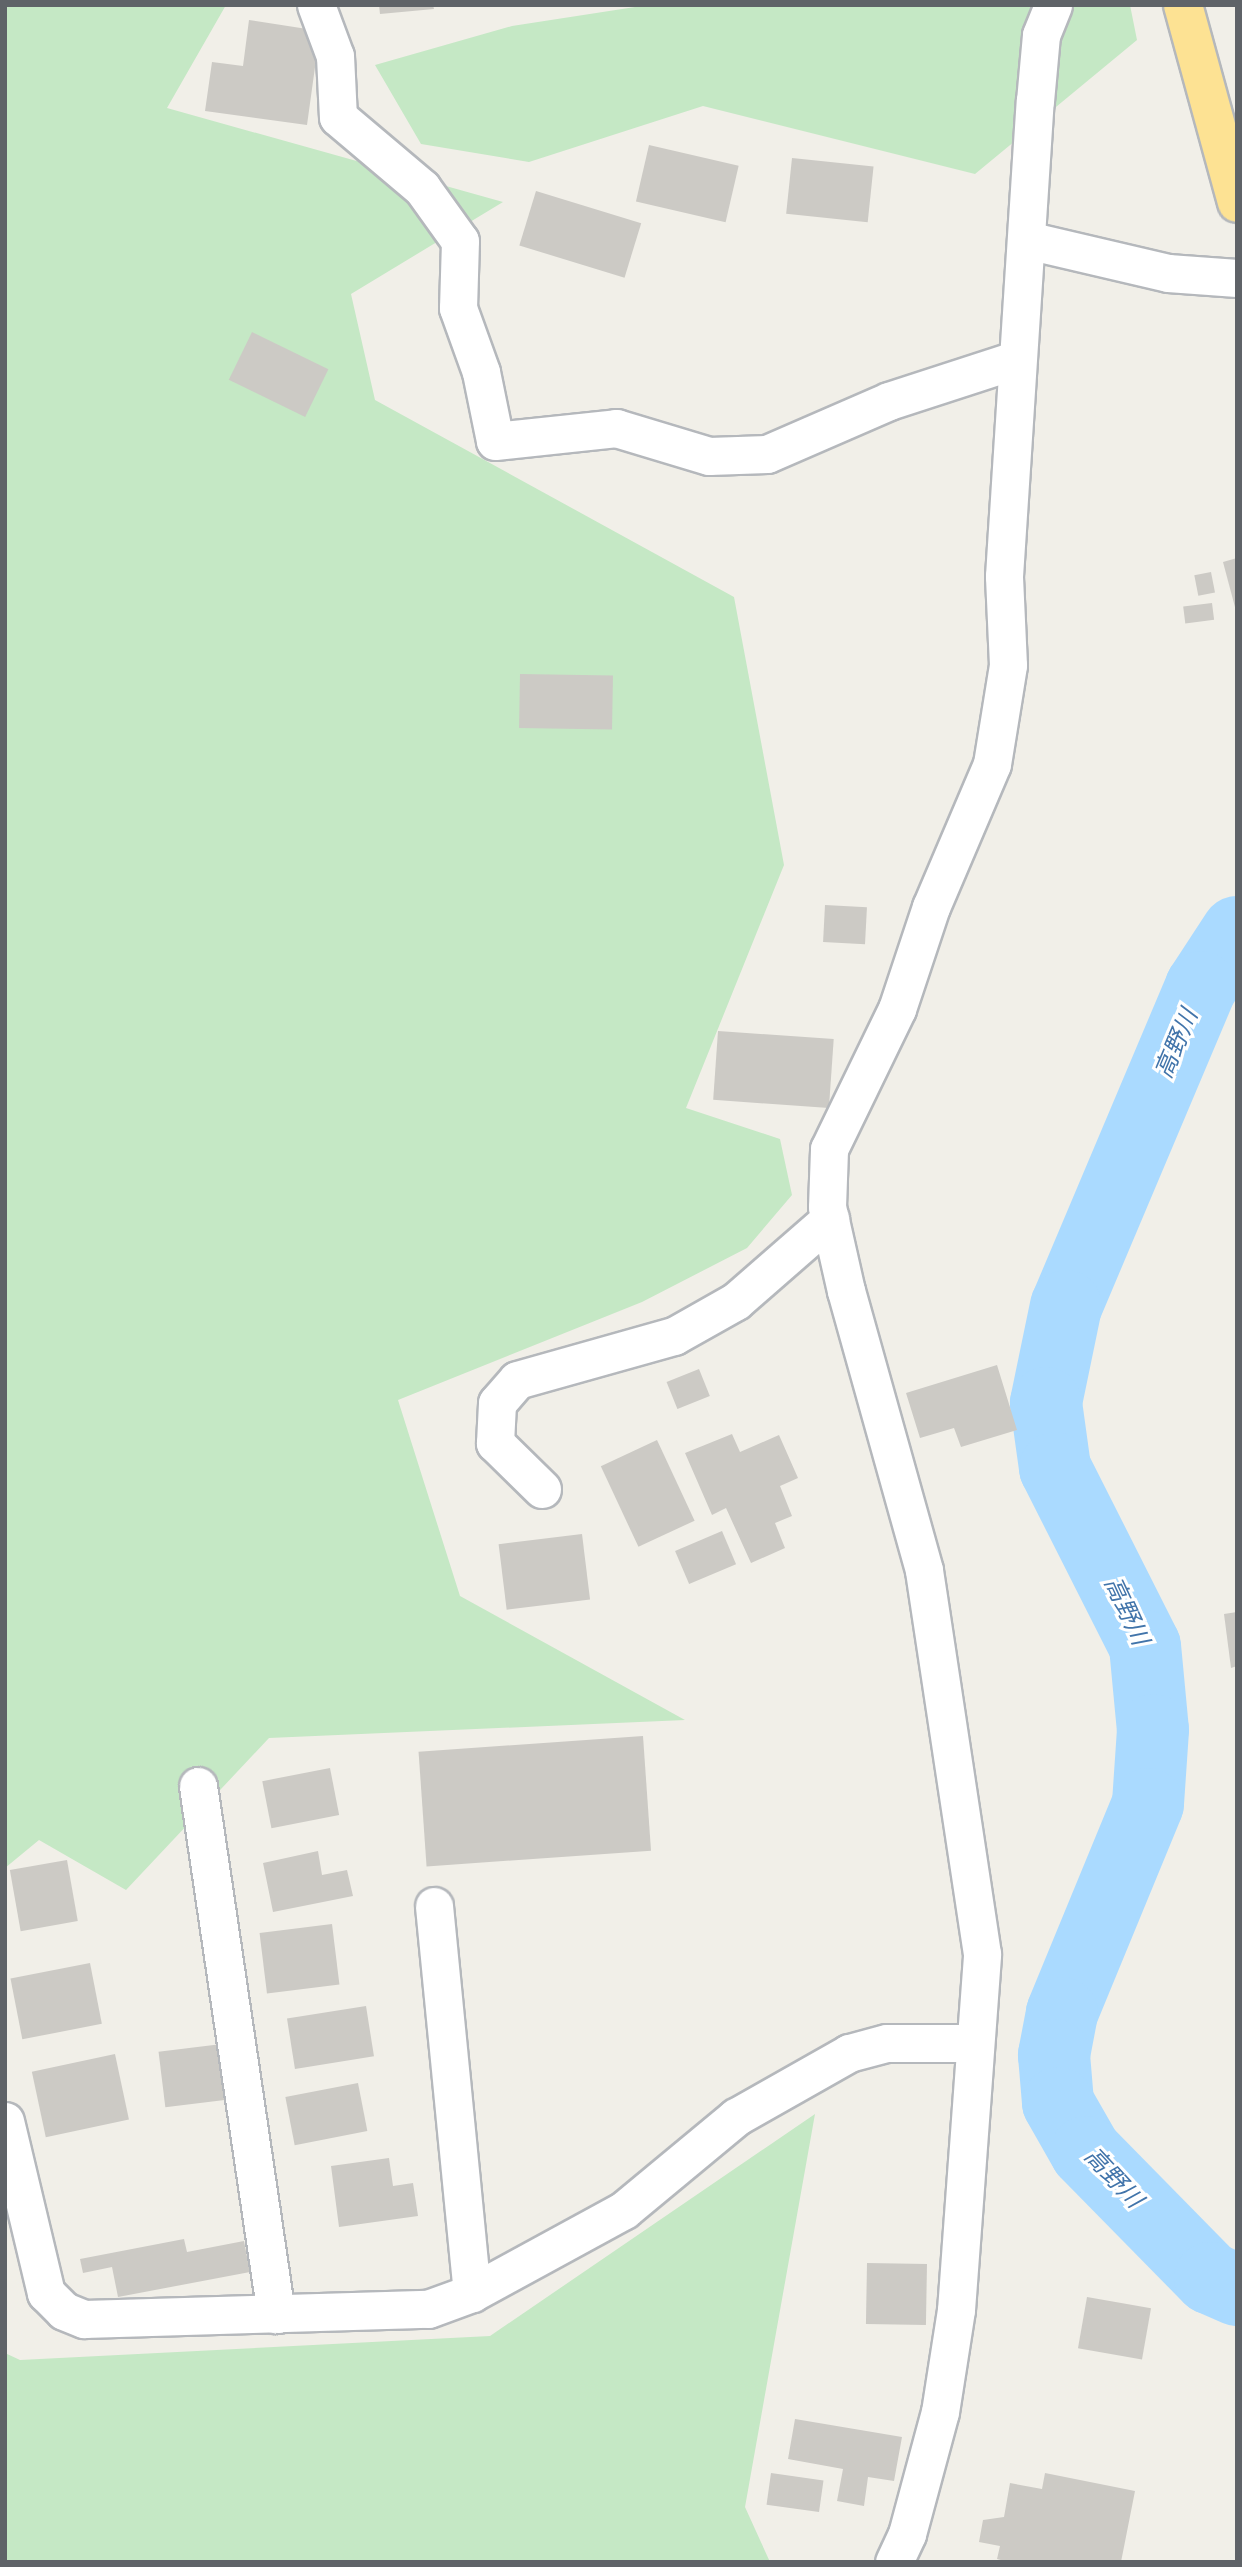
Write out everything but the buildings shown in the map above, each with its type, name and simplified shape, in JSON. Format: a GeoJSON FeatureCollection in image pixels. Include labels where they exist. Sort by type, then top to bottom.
{"type":"FeatureCollection","features":[{"type":"Feature","properties":{"kind":"highway"},"geometry":{"type":"LineString","coordinates":[[1183,5],[1237,203]]}},
{"type":"Feature","properties":{"kind":"street"},"geometry":{"type":"LineString","coordinates":[[316,5],[335,56],[338,117],[422,188],[460,241],[458,308],[481,372],[495,441],[616,428],[709,456],[767,454],[889,401],[1015,360]]}},
{"type":"Feature","properties":{"kind":"street"},"geometry":{"type":"LineString","coordinates":[[894,2562],[907,2534],[940,2412],[956,2310],[982,1954],[924,1570],[830,1219],[829,1149],[897,1009],[931,907],[992,764],[1008,665],[1004,576],[1015,360],[1027,240],[1041,35],[1053,5]]}},
{"type":"Feature","properties":{"kind":"street"},"geometry":{"type":"LineString","coordinates":[[1027,240],[1168,273],[1237,278]]}},
{"type":"Feature","properties":{"kind":"street"},"geometry":{"type":"LineString","coordinates":[[542,1489],[495,1443],[497,1403],[517,1380],[674,1336],[736,1301],[830,1219]]}},
{"type":"Feature","properties":{"kind":"street"},"geometry":{"type":"LineString","coordinates":[[198,1786],[276,2314]]}},
{"type":"Feature","properties":{"kind":"street"},"geometry":{"type":"LineString","coordinates":[[434,1906],[472,2293]]}},
{"type":"Feature","properties":{"kind":"street"},"geometry":{"type":"LineString","coordinates":[[5,2121],[46,2293],[64,2311],[84,2319],[428,2309],[472,2293],[624,2210],[736,2117],[849,2053],[887,2043],[975,2043]]}},
{"type":"Feature","properties":{"kind":"green space"},"geometry":{"type":"Polygon","coordinates":[[[5,5],[226,5],[167,108],[503,202],[351,294],[375,400],[734,597],[784,865],[686,1108],[780,1139],[792,1195],[747,1248],[642,1302],[398,1400],[460,1596],[685,1720],[269,1738],[126,1890],[39,1840],[5,1868],[5,5]]]}},
{"type":"Feature","properties":{"kind":"green space"},"geometry":{"type":"Polygon","coordinates":[[[648,5],[1130,5],[1137,40],[975,174],[703,106],[529,162],[421,144],[375,65],[512,26],[648,5]]]}},
{"type":"Feature","properties":{"kind":"green space"},"geometry":{"type":"Polygon","coordinates":[[[815,2114],[745,2507],[770,2562],[5,2562],[5,2353],[20,2360],[490,2336],[815,2114]]]}},
{"type":"Feature","properties":{"kind":"waterway","name":"高野川"},"geometry":{"type":"LineString","coordinates":[[1237,932],[1201,987],[1066,1306],[1046,1403],[1055,1468],[1145,1646],[1153,1730],[1148,1804],[1062,2013],[1054,2055],[1058,2103],[1086,2152],[1210,2278],[1237,2290]]}}]}
